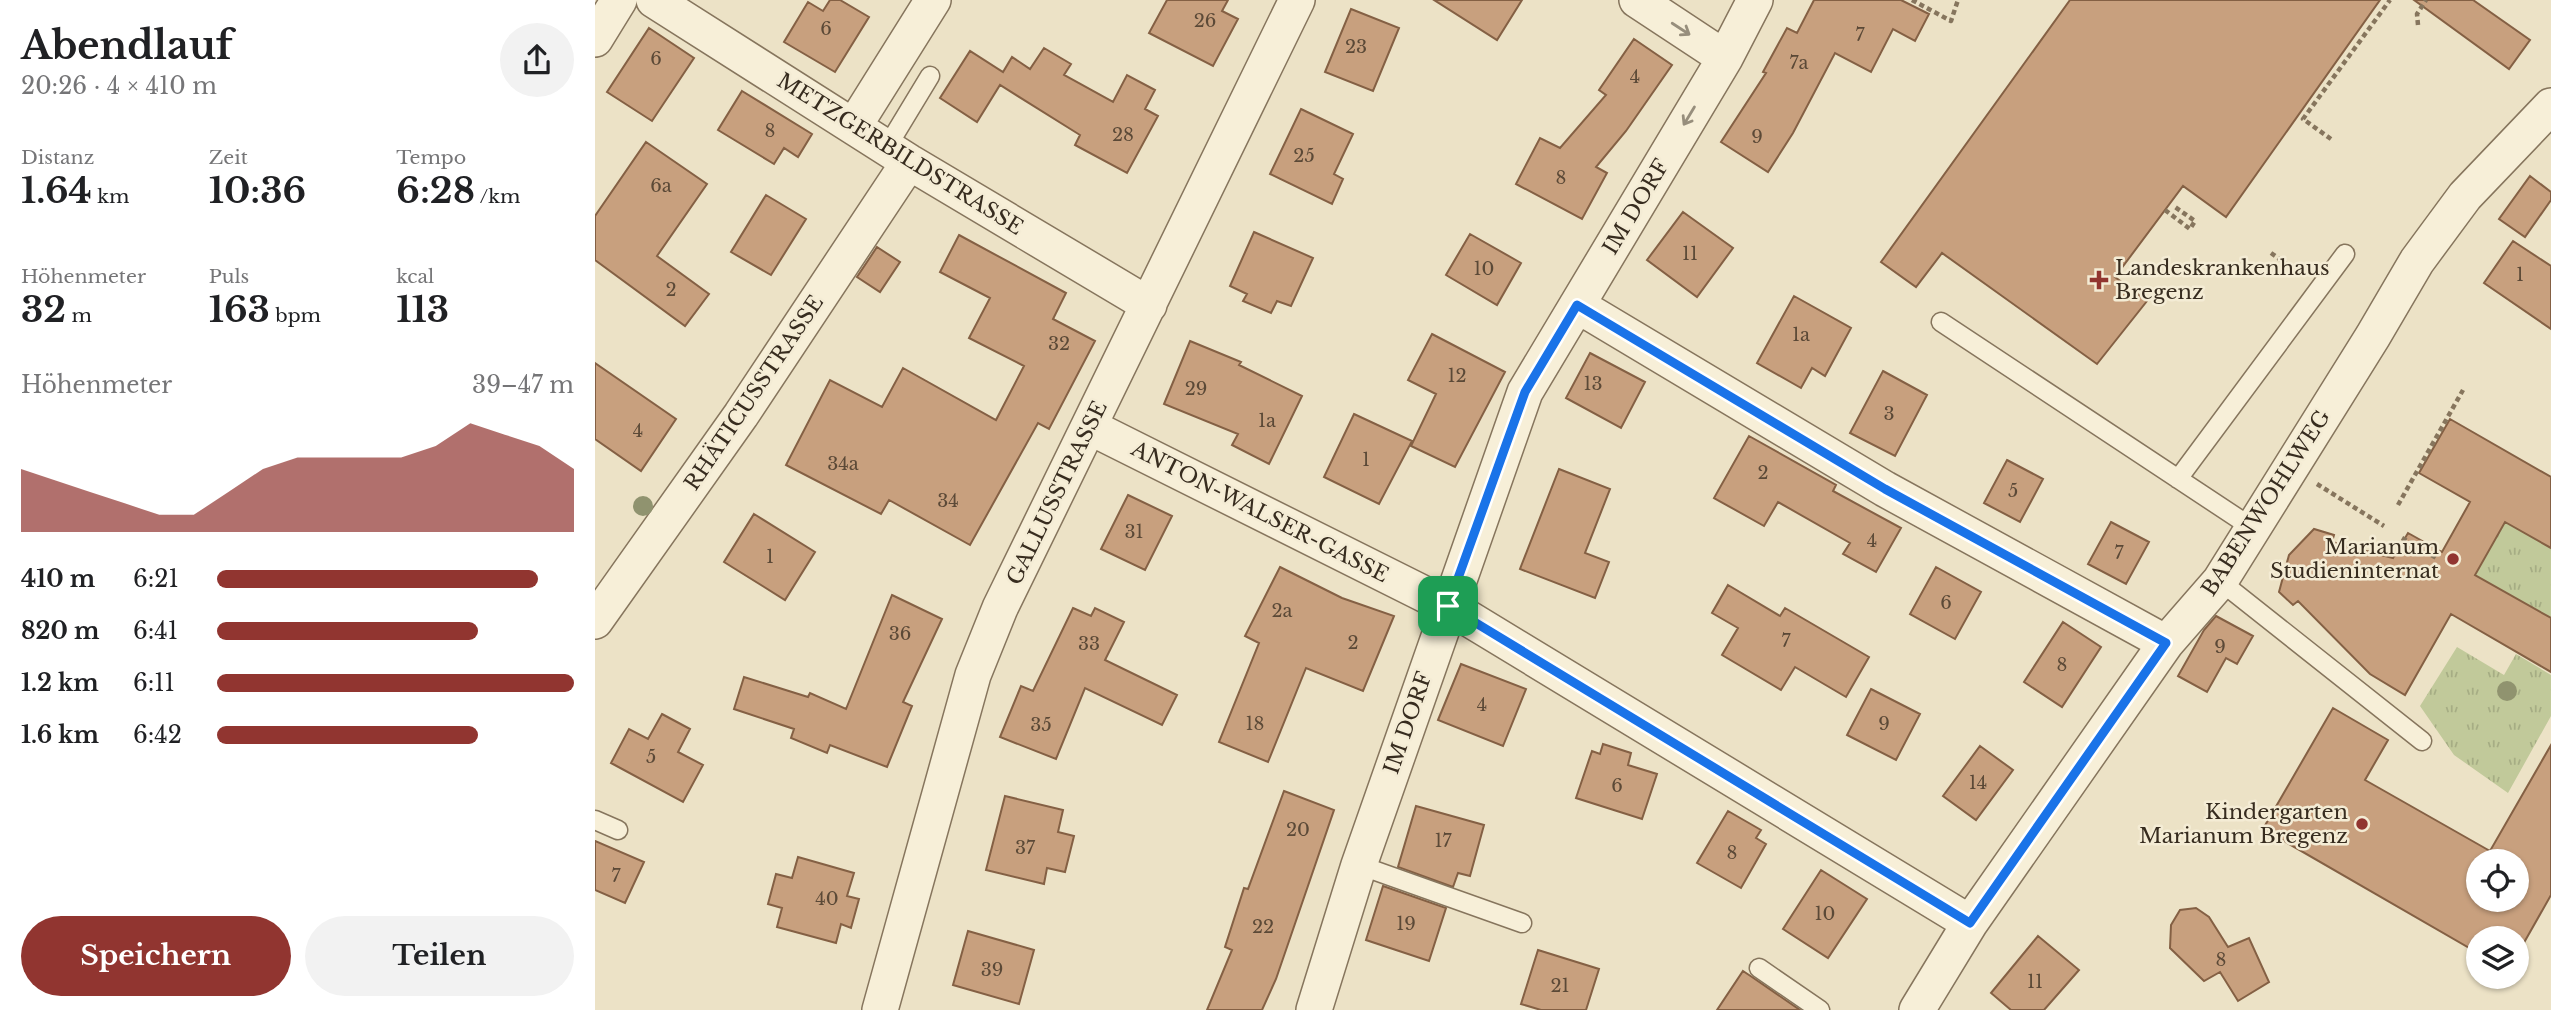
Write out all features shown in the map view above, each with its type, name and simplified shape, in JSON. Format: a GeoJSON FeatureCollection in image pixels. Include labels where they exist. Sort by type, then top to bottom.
{"type":"FeatureCollection","features":[{"type":"Feature","properties":{"kind":"street"},"geometry":{"type":"LineString","coordinates":[[595,38],[619,0]]}},
{"type":"Feature","properties":{"kind":"street","name":"METZGERBILDSTRASSE"},"geometry":{"type":"LineString","coordinates":[[654,0],[898,154],[1149,305]]}},
{"type":"Feature","properties":{"kind":"street"},"geometry":{"type":"LineString","coordinates":[[854,126],[933,0]]}},
{"type":"Feature","properties":{"kind":"street","name":"GALLUSSTRASSE"},"geometry":{"type":"LineString","coordinates":[[880,1010],[973,675],[1000,608],[1297,0]]}},
{"type":"Feature","properties":{"kind":"street"},"geometry":{"type":"LineString","coordinates":[[1637,0],[1725,58]]}},
{"type":"Feature","properties":{"kind":"street","name":"IM DORF"},"geometry":{"type":"LineString","coordinates":[[1314,1010],[1359,865],[1525,392],[1725,58],[1755,0]]}},
{"type":"Feature","properties":{"kind":"street","name":"BABENWOHLWEG"},"geometry":{"type":"LineString","coordinates":[[1917,1010],[1970,923],[2166,643],[2220,581],[2417,261],[2465,196],[2551,106]]}},
{"type":"Feature","properties":{"kind":"street","name":"RHÄTICUSSTRASSE"},"geometry":{"type":"LineString","coordinates":[[595,621],[741,415],[898,154]]}},
{"type":"Feature","properties":{"kind":"street"},"geometry":{"type":"LineString","coordinates":[[1577,305],[1885,489],[2166,643]]}},
{"type":"Feature","properties":{"kind":"street","name":"ANTON-WALSER-GASSE"},"geometry":{"type":"LineString","coordinates":[[1090,427],[1448,606],[1970,923]]}},
{"type":"Feature","properties":{"kind":"lane"},"geometry":{"type":"LineString","coordinates":[[898,154],[930,76]]}},
{"type":"Feature","properties":{"kind":"lane"},"geometry":{"type":"LineString","coordinates":[[2178,478],[2345,254]]}},
{"type":"Feature","properties":{"kind":"lane"},"geometry":{"type":"LineString","coordinates":[[1941,322],[2251,527]]}},
{"type":"Feature","properties":{"kind":"lane"},"geometry":{"type":"LineString","coordinates":[[2220,581],[2422,741]]}},
{"type":"Feature","properties":{"kind":"lane"},"geometry":{"type":"LineString","coordinates":[[595,820],[618,830]]}},
{"type":"Feature","properties":{"kind":"lane"},"geometry":{"type":"LineString","coordinates":[[1359,865],[1523,923]]}},
{"type":"Feature","properties":{"kind":"lane"},"geometry":{"type":"LineString","coordinates":[[1759,968],[1820,1010]]}},
{"type":"Feature","properties":{"kind":"path"},"geometry":{"type":"LineString","coordinates":[[1912,0],[1951,22],[1958,0]]}},
{"type":"Feature","properties":{"kind":"path"},"geometry":{"type":"LineString","coordinates":[[2331,139],[2303,119],[2390,0]]}},
{"type":"Feature","properties":{"kind":"path"},"geometry":{"type":"LineString","coordinates":[[2418,25],[2417,15],[2426,0]]}},
{"type":"Feature","properties":{"kind":"path"},"geometry":{"type":"LineString","coordinates":[[2165,210],[2190,229],[2195,221],[2175,207]]}},
{"type":"Feature","properties":{"kind":"path"},"geometry":{"type":"LineString","coordinates":[[2271,253],[2320,289]]}},
{"type":"Feature","properties":{"kind":"path"},"geometry":{"type":"LineString","coordinates":[[2398,505],[2463,390]]}},
{"type":"Feature","properties":{"kind":"path"},"geometry":{"type":"LineString","coordinates":[[2290,467],[2384,526]]}},
{"type":"Feature","properties":{"kind":"path"},"geometry":{"type":"LineString","coordinates":[[2402,538],[2438,559]]}},
{"type":"Feature","properties":{"kind":"green space"},"geometry":{"type":"Polygon","coordinates":[[[2505,522],[2551,548],[2551,618],[2475,575],[2505,522]]]}},
{"type":"Feature","properties":{"kind":"green space"},"geometry":{"type":"Polygon","coordinates":[[[2457,647],[2504,675],[2516,654],[2551,675],[2551,716],[2508,793],[2454,755],[2420,706],[2457,647]]]}},
{"type":"Feature","properties":{"kind":"building"},"geometry":{"type":"Polygon","coordinates":[[[830,0],[840,0],[869,17],[835,72],[784,42],[808,2],[823,11],[830,0]]]}},
{"type":"Feature","properties":{"kind":"building"},"geometry":{"type":"Polygon","coordinates":[[[1167,0],[1228,0],[1222,11],[1238,19],[1213,66],[1149,33],[1167,0]]]}},
{"type":"Feature","properties":{"kind":"building"},"geometry":{"type":"Polygon","coordinates":[[[1434,0],[1522,0],[1497,40],[1434,0]]]}},
{"type":"Feature","properties":{"kind":"building"},"geometry":{"type":"Polygon","coordinates":[[[1814,0],[1901,0],[1929,14],[1915,41],[1893,29],[1871,72],[1835,53],[1793,133],[1768,172],[1721,142],[1766,73],[1763,72],[1787,28],[1797,33],[1814,0]]]}},
{"type":"Feature","properties":{"kind":"building"},"geometry":{"type":"Polygon","coordinates":[[[2070,0],[2380,0],[2226,217],[2183,186],[2115,277],[2147,301],[2097,364],[1942,253],[1916,287],[1881,262],[2070,0]]]}},
{"type":"Feature","properties":{"kind":"building"},"geometry":{"type":"Polygon","coordinates":[[[2414,0],[2473,0],[2530,40],[2509,69],[2414,0]]]}},
{"type":"Feature","properties":{"kind":"building"},"geometry":{"type":"Polygon","coordinates":[[[1351,9],[1399,28],[1373,91],[1325,72],[1351,9]]]}},
{"type":"Feature","properties":{"kind":"building"},"geometry":{"type":"Polygon","coordinates":[[[649,28],[694,58],[652,121],[607,92],[649,28]]]}},
{"type":"Feature","properties":{"kind":"building"},"geometry":{"type":"Polygon","coordinates":[[[1634,39],[1672,65],[1626,131],[1596,167],[1607,173],[1582,219],[1516,184],[1540,138],[1560,148],[1606,95],[1599,90],[1634,39]]]}},
{"type":"Feature","properties":{"kind":"building"},"geometry":{"type":"Polygon","coordinates":[[[1044,48],[1071,64],[1064,75],[1113,102],[1127,75],[1155,90],[1145,109],[1158,116],[1127,173],[1075,145],[1080,135],[1000,85],[977,122],[940,98],[970,51],[1003,72],[1012,57],[1030,69],[1044,48]]]}},
{"type":"Feature","properties":{"kind":"building"},"geometry":{"type":"Polygon","coordinates":[[[742,91],[812,134],[798,157],[784,148],[774,164],[718,130],[742,91]]]}},
{"type":"Feature","properties":{"kind":"building"},"geometry":{"type":"Polygon","coordinates":[[[1301,109],[1353,134],[1334,174],[1343,179],[1332,204],[1270,174],[1301,109]]]}},
{"type":"Feature","properties":{"kind":"building"},"geometry":{"type":"Polygon","coordinates":[[[646,142],[707,184],[657,256],[709,294],[685,326],[595,260],[595,216],[646,142]]]}},
{"type":"Feature","properties":{"kind":"building"},"geometry":{"type":"Polygon","coordinates":[[[2530,176],[2551,192],[2551,200],[2525,237],[2499,219],[2530,176]]]}},
{"type":"Feature","properties":{"kind":"building"},"geometry":{"type":"Polygon","coordinates":[[[766,195],[806,219],[771,275],[731,252],[766,195]]]}},
{"type":"Feature","properties":{"kind":"building"},"geometry":{"type":"Polygon","coordinates":[[[1683,212],[1733,248],[1697,297],[1647,260],[1683,212]]]}},
{"type":"Feature","properties":{"kind":"building"},"geometry":{"type":"Polygon","coordinates":[[[1254,232],[1313,258],[1291,306],[1277,301],[1271,313],[1243,301],[1247,294],[1230,286],[1254,232]]]}},
{"type":"Feature","properties":{"kind":"building"},"geometry":{"type":"Polygon","coordinates":[[[1470,234],[1521,263],[1497,305],[1446,275],[1470,234]]]}},
{"type":"Feature","properties":{"kind":"building"},"geometry":{"type":"Polygon","coordinates":[[[959,235],[1066,293],[1053,319],[1095,341],[1049,429],[1038,423],[970,545],[889,500],[881,514],[786,465],[830,380],[882,407],[903,368],[996,420],[1024,366],[969,338],[990,298],[940,272],[959,235]]]}},
{"type":"Feature","properties":{"kind":"building"},"geometry":{"type":"Polygon","coordinates":[[[2513,241],[2551,266],[2551,329],[2484,283],[2513,241]]]}},
{"type":"Feature","properties":{"kind":"building"},"geometry":{"type":"Polygon","coordinates":[[[877,247],[900,262],[880,292],[857,277],[877,247]]]}},
{"type":"Feature","properties":{"kind":"building"},"geometry":{"type":"Polygon","coordinates":[[[1794,296],[1851,328],[1825,376],[1812,368],[1801,388],[1757,363],[1794,296]]]}},
{"type":"Feature","properties":{"kind":"building"},"geometry":{"type":"Polygon","coordinates":[[[1432,334],[1505,372],[1455,467],[1411,446],[1436,394],[1408,380],[1432,334]]]}},
{"type":"Feature","properties":{"kind":"building"},"geometry":{"type":"Polygon","coordinates":[[[1190,341],[1241,362],[1239,365],[1302,396],[1269,464],[1232,445],[1238,434],[1164,404],[1190,341]]]}},
{"type":"Feature","properties":{"kind":"building"},"geometry":{"type":"Polygon","coordinates":[[[1590,353],[1645,382],[1621,428],[1566,398],[1590,353]]]}},
{"type":"Feature","properties":{"kind":"building"},"geometry":{"type":"Polygon","coordinates":[[[595,363],[676,419],[641,471],[595,439],[595,363]]]}},
{"type":"Feature","properties":{"kind":"building"},"geometry":{"type":"Polygon","coordinates":[[[1883,371],[1927,395],[1895,456],[1850,433],[1883,371]]]}},
{"type":"Feature","properties":{"kind":"building"},"geometry":{"type":"Polygon","coordinates":[[[1354,414],[1412,441],[1379,504],[1324,477],[1354,414]]]}},
{"type":"Feature","properties":{"kind":"building","name":"Marianum Studieninternat"},"geometry":{"type":"Polygon","coordinates":[[[2450,419],[2551,477],[2551,548],[2505,522],[2475,575],[2551,618],[2551,672],[2451,614],[2405,695],[2370,674],[2298,601],[2293,605],[2279,592],[2289,555],[2314,529],[2334,535],[2332,542],[2393,558],[2408,533],[2442,552],[2470,502],[2419,473],[2450,419]]]}},
{"type":"Feature","properties":{"kind":"building"},"geometry":{"type":"Polygon","coordinates":[[[1749,436],[1836,485],[1833,491],[1901,528],[1876,572],[1843,554],[1850,543],[1778,502],[1764,526],[1714,498],[1749,436]]]}},
{"type":"Feature","properties":{"kind":"building"},"geometry":{"type":"Polygon","coordinates":[[[2007,460],[2043,479],[2020,522],[1984,503],[2007,460]]]}},
{"type":"Feature","properties":{"kind":"building"},"geometry":{"type":"Polygon","coordinates":[[[1559,469],[1610,489],[1585,553],[1609,562],[1595,598],[1520,569],[1559,469]]]}},
{"type":"Feature","properties":{"kind":"building"},"geometry":{"type":"Polygon","coordinates":[[[1128,495],[1172,516],[1145,570],[1101,549],[1128,495]]]}},
{"type":"Feature","properties":{"kind":"building"},"geometry":{"type":"Polygon","coordinates":[[[754,514],[815,552],[785,600],[724,562],[754,514]]]}},
{"type":"Feature","properties":{"kind":"building"},"geometry":{"type":"Polygon","coordinates":[[[2111,522],[2149,542],[2126,584],[2088,564],[2111,522]]]}},
{"type":"Feature","properties":{"kind":"building"},"geometry":{"type":"Polygon","coordinates":[[[1280,567],[1342,598],[1394,616],[1363,691],[1306,668],[1268,762],[1219,742],[1259,643],[1245,636],[1280,567]]]}},
{"type":"Feature","properties":{"kind":"building"},"geometry":{"type":"Polygon","coordinates":[[[1936,567],[1981,592],[1955,639],[1910,614],[1936,567]]]}},
{"type":"Feature","properties":{"kind":"building"},"geometry":{"type":"Polygon","coordinates":[[[1728,585],[1780,616],[1785,608],[1869,657],[1846,697],[1795,667],[1781,690],[1722,655],[1738,628],[1712,613],[1728,585]]]}},
{"type":"Feature","properties":{"kind":"building"},"geometry":{"type":"Polygon","coordinates":[[[892,595],[942,619],[903,702],[912,706],[887,767],[830,745],[827,753],[791,738],[794,729],[734,709],[744,677],[808,697],[810,693],[846,709],[892,595]]]}},
{"type":"Feature","properties":{"kind":"building"},"geometry":{"type":"Polygon","coordinates":[[[1073,608],[1091,616],[1095,608],[1124,622],[1105,660],[1177,695],[1162,725],[1085,688],[1056,759],[1000,737],[1021,686],[1033,691],[1073,608]]]}},
{"type":"Feature","properties":{"kind":"building"},"geometry":{"type":"Polygon","coordinates":[[[2216,616],[2253,636],[2237,664],[2226,658],[2207,692],[2178,676],[2204,630],[2216,616]]]}},
{"type":"Feature","properties":{"kind":"building"},"geometry":{"type":"Polygon","coordinates":[[[2063,622],[2101,647],[2062,707],[2024,682],[2063,622]]]}},
{"type":"Feature","properties":{"kind":"building"},"geometry":{"type":"Polygon","coordinates":[[[1461,664],[1526,689],[1503,746],[1438,720],[1461,664]]]}},
{"type":"Feature","properties":{"kind":"building"},"geometry":{"type":"Polygon","coordinates":[[[1871,689],[1920,714],[1896,760],[1847,735],[1871,689]]]}},
{"type":"Feature","properties":{"kind":"building"},"geometry":{"type":"Polygon","coordinates":[[[2333,708],[2388,740],[2365,780],[2486,849],[2466,849],[2466,912],[2529,912],[2529,849],[2491,849],[2551,745],[2551,895],[2529,934],[2529,926],[2466,926],[2466,946],[2263,829],[2333,708]]]}},
{"type":"Feature","properties":{"kind":"building"},"geometry":{"type":"Polygon","coordinates":[[[662,714],[690,729],[678,752],[703,765],[683,802],[611,763],[629,729],[648,739],[662,714]]]}},
{"type":"Feature","properties":{"kind":"building"},"geometry":{"type":"Polygon","coordinates":[[[1603,744],[1631,753],[1628,765],[1657,774],[1642,819],[1576,798],[1592,751],[1600,754],[1603,744]]]}},
{"type":"Feature","properties":{"kind":"building"},"geometry":{"type":"Polygon","coordinates":[[[1980,746],[2013,770],[1976,820],[1943,796],[1980,746]]]}},
{"type":"Feature","properties":{"kind":"building"},"geometry":{"type":"Polygon","coordinates":[[[1284,791],[1334,810],[1276,979],[1262,1010],[1207,1010],[1232,950],[1225,947],[1244,888],[1248,889],[1284,791]]]}},
{"type":"Feature","properties":{"kind":"building"},"geometry":{"type":"Polygon","coordinates":[[[1005,796],[1063,810],[1058,832],[1074,836],[1065,872],[1047,868],[1044,884],[986,870],[1005,796]]]}},
{"type":"Feature","properties":{"kind":"building"},"geometry":{"type":"Polygon","coordinates":[[[1416,806],[1484,825],[1470,876],[1458,873],[1453,887],[1398,867],[1416,806]]]}},
{"type":"Feature","properties":{"kind":"building"},"geometry":{"type":"Polygon","coordinates":[[[1728,811],[1761,830],[1756,838],[1766,844],[1741,888],[1697,863],[1728,811]]]}},
{"type":"Feature","properties":{"kind":"building"},"geometry":{"type":"Polygon","coordinates":[[[595,841],[644,862],[625,903],[595,890],[595,841]]]}},
{"type":"Feature","properties":{"kind":"building"},"geometry":{"type":"Polygon","coordinates":[[[798,857],[854,873],[847,896],[859,899],[851,928],[841,924],[836,943],[777,927],[782,908],[768,904],[776,874],[792,878],[798,857]]]}},
{"type":"Feature","properties":{"kind":"building"},"geometry":{"type":"Polygon","coordinates":[[[1821,870],[1867,899],[1828,958],[1783,929],[1821,870]]]}},
{"type":"Feature","properties":{"kind":"building"},"geometry":{"type":"Polygon","coordinates":[[[1383,886],[1446,908],[1429,961],[1366,940],[1383,886]]]}},
{"type":"Feature","properties":{"kind":"building"},"geometry":{"type":"Polygon","coordinates":[[[2196,908],[2209,917],[2228,947],[2249,938],[2269,982],[2238,1001],[2220,972],[2204,981],[2170,948],[2171,925],[2180,910],[2196,908]]]}},
{"type":"Feature","properties":{"kind":"building"},"geometry":{"type":"Polygon","coordinates":[[[968,931],[1034,950],[1019,1004],[953,985],[968,931]]]}},
{"type":"Feature","properties":{"kind":"building"},"geometry":{"type":"Polygon","coordinates":[[[2038,936],[2079,970],[2044,1010],[2011,1010],[1991,993],[2038,936]]]}},
{"type":"Feature","properties":{"kind":"building"},"geometry":{"type":"Polygon","coordinates":[[[1538,950],[1599,969],[1586,1010],[1541,1010],[1521,1004],[1538,950]]]}},
{"type":"Feature","properties":{"kind":"building"},"geometry":{"type":"Polygon","coordinates":[[[1743,971],[1752,977],[1800,1010],[1717,1010],[1743,971]]]}},
{"type":"Feature","properties":{"kind":"place","name":"Landeskrankenhaus Bregenz"},"geometry":{"type":"Point","coordinates":[2099,280]}},
{"type":"Feature","properties":{"kind":"place","name":"Marianum Studieninternat"},"geometry":{"type":"Point","coordinates":[2453,559]}},
{"type":"Feature","properties":{"kind":"place","name":"Kindergarten Marianum Bregenz"},"geometry":{"type":"Point","coordinates":[2362,824]}},
{"type":"Feature","properties":{"kind":"route"},"geometry":{"type":"LineString","coordinates":[[1577,305],[1885,489],[2166,643],[1970,923],[1448,606],[1525,392],[1577,305]]}}]}
